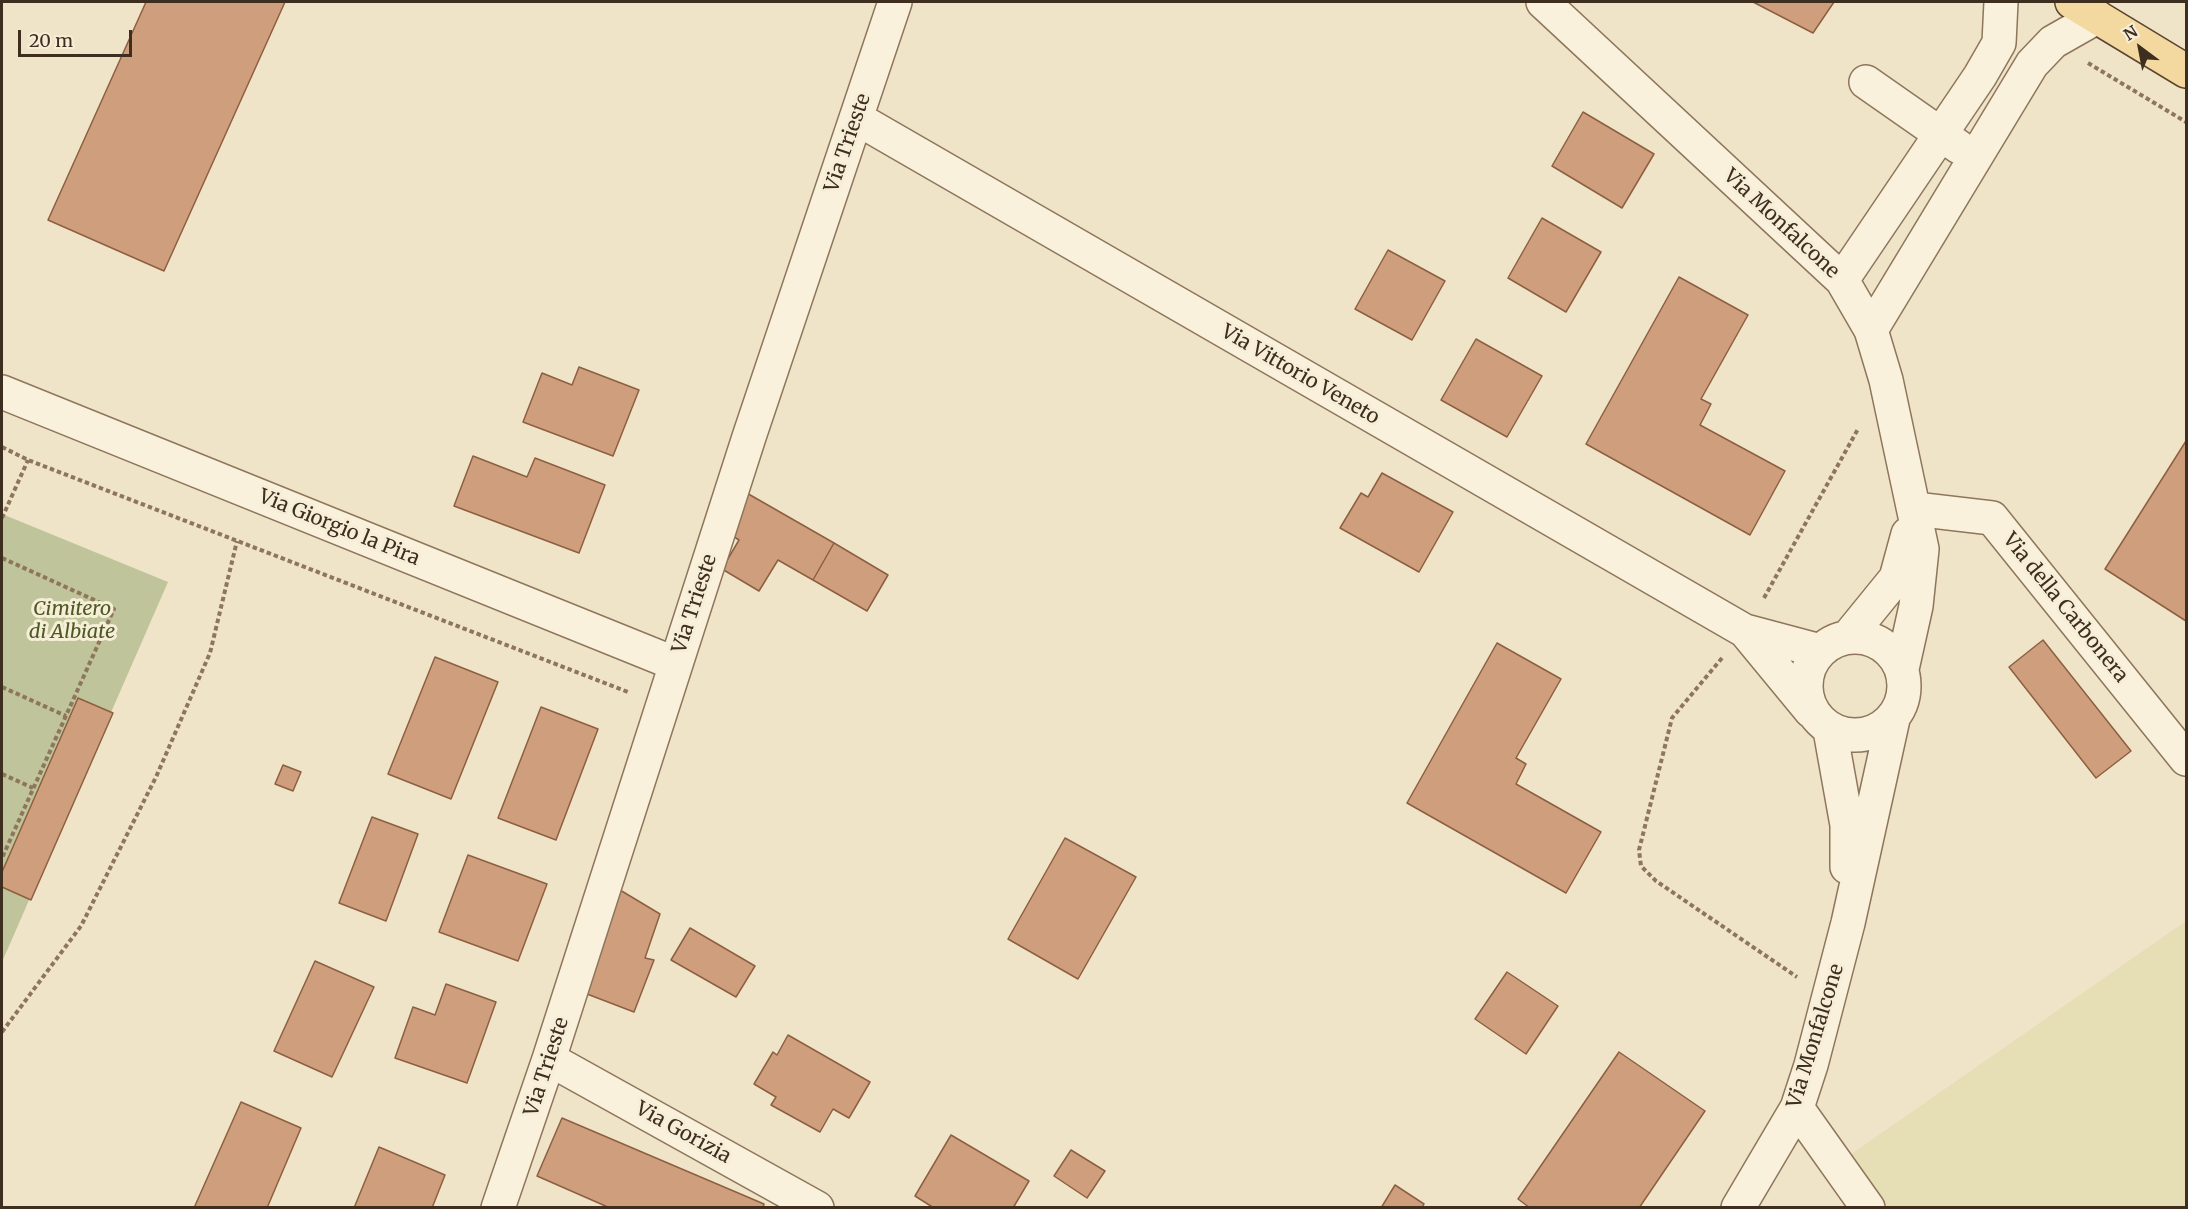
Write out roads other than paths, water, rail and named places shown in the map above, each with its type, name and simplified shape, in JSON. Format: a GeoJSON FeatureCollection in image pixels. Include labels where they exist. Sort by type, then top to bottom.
{"type":"FeatureCollection","features":[{"type":"Feature","properties":{"kind":"main road"},"geometry":{"type":"LineString","coordinates":[[2084,9],[2187,71]]}},
{"type":"Feature","properties":{"kind":"street","name":"Via Trieste"},"geometry":{"type":"LineString","coordinates":[[498,1208],[549,1059],[662,705],[895,2]]}},
{"type":"Feature","properties":{"kind":"street","name":"Via Monfalcone"},"geometry":{"type":"LineString","coordinates":[[1543,2],[1842,280],[1871,330],[1886,380],[1922,549],[1916,606],[1902,669]]}},
{"type":"Feature","properties":{"kind":"street"},"geometry":{"type":"LineString","coordinates":[[1842,280],[1999,43],[2001,2]]}},
{"type":"Feature","properties":{"kind":"street"},"geometry":{"type":"LineString","coordinates":[[1871,330],[2032,64],[2084,9]]}},
{"type":"Feature","properties":{"kind":"street"},"geometry":{"type":"LineString","coordinates":[[1866,82],[1975,158]]}},
{"type":"Feature","properties":{"kind":"street","name":"Via Vittorio Veneto"},"geometry":{"type":"LineString","coordinates":[[856,118],[1745,631],[1823,723]]}},
{"type":"Feature","properties":{"kind":"street","name":"Via Giorgio la Pira"},"geometry":{"type":"LineString","coordinates":[[2,392],[676,664]]}},
{"type":"Feature","properties":{"kind":"street","name":"Via Monfalcone"},"geometry":{"type":"LineString","coordinates":[[1834,644],[1896,578],[1915,509]]}},
{"type":"Feature","properties":{"kind":"street","name":"Via della Carbonera"},"geometry":{"type":"LineString","coordinates":[[1915,509],[1992,518],[2187,759]]}},
{"type":"Feature","properties":{"kind":"street","name":"Via Vittorio Veneto"},"geometry":{"type":"LineString","coordinates":[[1745,631],[1834,644]]}},
{"type":"Feature","properties":{"kind":"street"},"geometry":{"type":"LineString","coordinates":[[1863,637],[1879,643],[1893,654],[1902,669],[1904,697],[1893,719],[1880,729],[1864,736],[1846,735],[1823,723],[1807,697],[1806,679],[1810,666],[1834,644],[1863,637]]}},
{"type":"Feature","properties":{"kind":"street","name":"Via Monfalcone"},"geometry":{"type":"LineString","coordinates":[[1738,1208],[1797,1108],[1829,999],[1848,923],[1893,719]]}},
{"type":"Feature","properties":{"kind":"street","name":"Via Monfalcone"},"geometry":{"type":"LineString","coordinates":[[1823,723],[1847,825],[1848,923]]}},
{"type":"Feature","properties":{"kind":"street","name":"Via Gorizia"},"geometry":{"type":"LineString","coordinates":[[549,1059],[817,1208]]}},
{"type":"Feature","properties":{"kind":"street"},"geometry":{"type":"LineString","coordinates":[[1797,1108],[1868,1208]]}},
{"type":"Feature","properties":{"kind":"park label","name":"Cimitero di Albiate"},"geometry":{"type":"Point","coordinates":[72,620]}}]}
